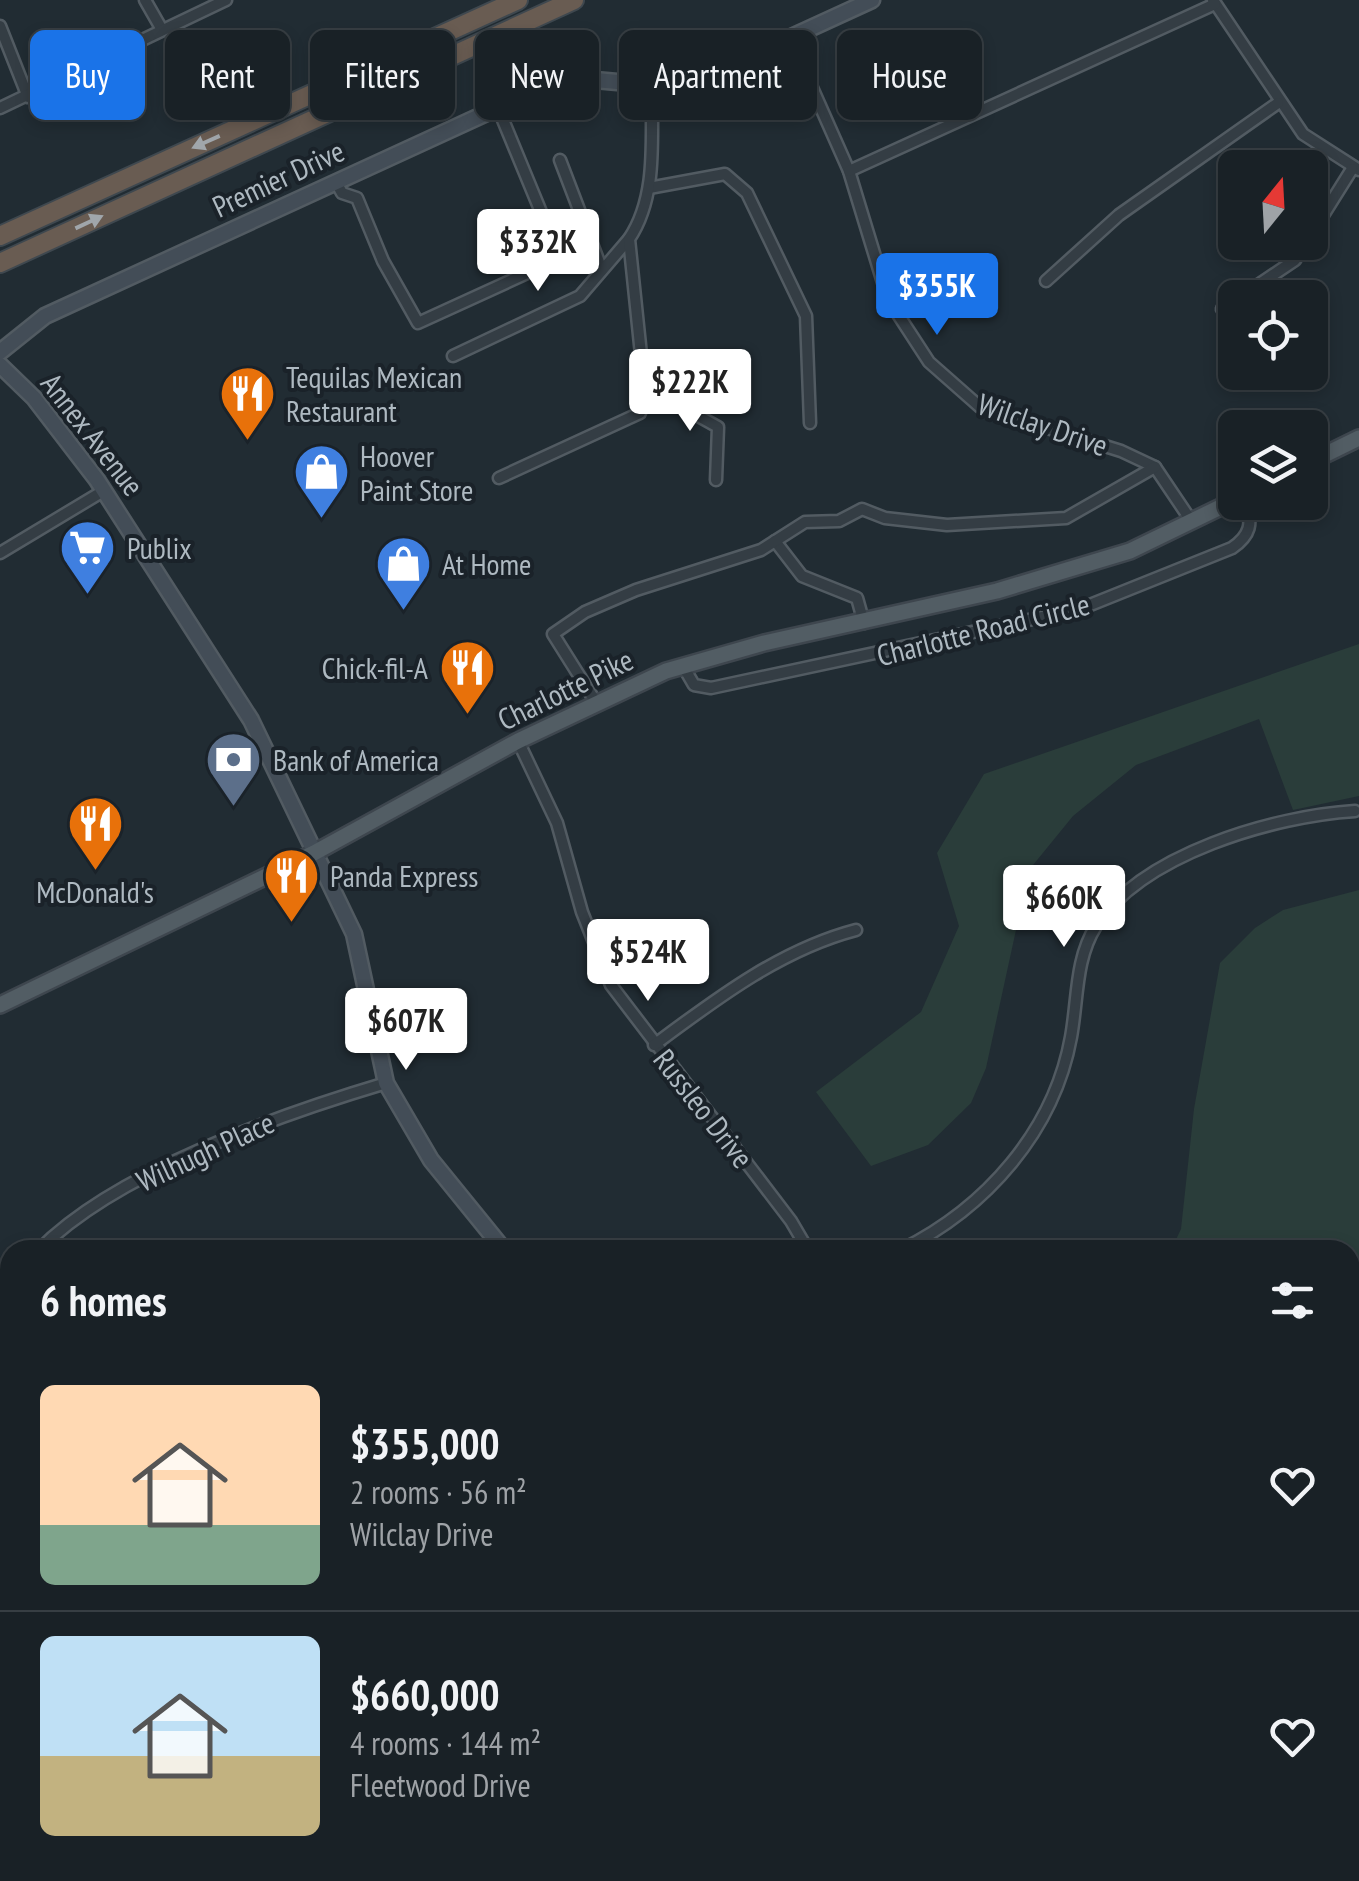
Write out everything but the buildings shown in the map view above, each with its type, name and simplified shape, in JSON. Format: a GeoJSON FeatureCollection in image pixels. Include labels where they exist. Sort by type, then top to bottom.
{"type":"FeatureCollection","features":[{"type":"Feature","properties":{"kind":"highway"},"geometry":{"type":"LineString","coordinates":[[0,236],[518,0]]}},
{"type":"Feature","properties":{"kind":"highway"},"geometry":{"type":"LineString","coordinates":[[0,263],[574,0]]}},
{"type":"Feature","properties":{"kind":"main road"},"geometry":{"type":"LineString","coordinates":[[1328,453],[1359,438]]}},
{"type":"Feature","properties":{"kind":"main road","name":"Charlotte Pike"},"geometry":{"type":"LineString","coordinates":[[0,1005],[314,853],[518,741],[683,666],[1073,568],[1130,550],[1218,509]]}},
{"type":"Feature","properties":{"kind":"street"},"geometry":{"type":"LineString","coordinates":[[146,0],[161,28]]}},
{"type":"Feature","properties":{"kind":"street"},"geometry":{"type":"LineString","coordinates":[[0,108],[226,0]]}},
{"type":"Feature","properties":{"kind":"street","name":"Premier Drive"},"geometry":{"type":"LineString","coordinates":[[807,30],[872,0]]}},
{"type":"Feature","properties":{"kind":"street"},"geometry":{"type":"LineString","coordinates":[[849,171],[1214,2],[1303,134],[1356,170],[1328,210]]}},
{"type":"Feature","properties":{"kind":"street"},"geometry":{"type":"LineString","coordinates":[[0,26],[28,97]]}},
{"type":"Feature","properties":{"kind":"street","name":"Wilclay Drive"},"geometry":{"type":"LineString","coordinates":[[817,99],[849,171],[888,299],[929,362],[956,390],[980,407],[1121,451],[1155,468]]}},
{"type":"Feature","properties":{"kind":"street"},"geometry":{"type":"LineString","coordinates":[[1046,281],[1119,215],[1278,102]]}},
{"type":"Feature","properties":{"kind":"street","name":"Premier Drive"},"geometry":{"type":"LineString","coordinates":[[0,352],[45,316],[475,119]]}},
{"type":"Feature","properties":{"kind":"street"},"geometry":{"type":"LineString","coordinates":[[336,182],[342,193],[356,198],[383,261],[418,323],[487,295],[560,258],[503,120]]}},
{"type":"Feature","properties":{"kind":"street"},"geometry":{"type":"LineString","coordinates":[[453,356],[580,296],[629,240],[639,224],[649,188],[651,120]]}},
{"type":"Feature","properties":{"kind":"street"},"geometry":{"type":"LineString","coordinates":[[560,160],[602,270]]}},
{"type":"Feature","properties":{"kind":"street"},"geometry":{"type":"LineString","coordinates":[[649,188],[725,174],[747,192],[806,316],[810,423]]}},
{"type":"Feature","properties":{"kind":"street"},"geometry":{"type":"LineString","coordinates":[[499,478],[640,413],[645,393],[629,240]]}},
{"type":"Feature","properties":{"kind":"street"},"geometry":{"type":"LineString","coordinates":[[1265,280],[1295,260]]}},
{"type":"Feature","properties":{"kind":"street","name":"Annex Avenue"},"geometry":{"type":"LineString","coordinates":[[0,366],[54,422],[104,490],[251,720],[354,934],[386,1082],[431,1160],[496,1240]]}},
{"type":"Feature","properties":{"kind":"street"},"geometry":{"type":"LineString","coordinates":[[645,393],[655,392],[718,427],[716,480]]}},
{"type":"Feature","properties":{"kind":"street"},"geometry":{"type":"LineString","coordinates":[[596,704],[553,634],[585,612],[636,590],[761,550],[805,522],[839,520],[862,509],[885,518],[947,525],[1066,518],[1155,468],[1192,522]]}},
{"type":"Feature","properties":{"kind":"street"},"geometry":{"type":"LineString","coordinates":[[0,553],[104,490]]}},
{"type":"Feature","properties":{"kind":"street","name":"Charlotte Road Circle"},"geometry":{"type":"LineString","coordinates":[[683,666],[694,685],[710,688],[1080,610],[1232,548],[1245,539],[1251,520]]}},
{"type":"Feature","properties":{"kind":"street"},"geometry":{"type":"LineString","coordinates":[[775,541],[802,576],[857,598],[864,622]]}},
{"type":"Feature","properties":{"kind":"street","name":"Russleo Drive"},"geometry":{"type":"LineString","coordinates":[[518,741],[557,823],[596,954],[611,985],[654,1045],[708,1108],[802,1240]]}},
{"type":"Feature","properties":{"kind":"street"},"geometry":{"type":"LineString","coordinates":[[921,1240],[939,1231],[987,1192],[1044,1118],[1071,1038],[1080,965],[1095,928],[1130,887],[1199,852],[1280,820],[1354,811]]}},
{"type":"Feature","properties":{"kind":"street"},"geometry":{"type":"LineString","coordinates":[[654,1045],[725,992],[778,961],[856,930]]}},
{"type":"Feature","properties":{"kind":"street","name":"Wilhugh Place"},"geometry":{"type":"LineString","coordinates":[[51,1240],[103,1198],[288,1112],[386,1082]]}},
{"type":"Feature","properties":{"kind":"green space"},"geometry":{"type":"Polygon","coordinates":[[[1359,644],[1359,796],[1293,810],[1259,719],[1136,765],[1073,816],[1029,870],[986,1068],[971,1103],[928,1145],[871,1166],[816,1092],[921,1012],[959,926],[937,853],[984,774],[1359,644]]]}},
{"type":"Feature","properties":{"kind":"green space"},"geometry":{"type":"Polygon","coordinates":[[[1359,890],[1359,1240],[1176,1240],[1181,1229],[1194,1109],[1220,963],[1255,928],[1283,910],[1359,890]]]}},
{"type":"Feature","properties":{"kind":"place","name":"Tequilas Mexican Restaurant"},"geometry":{"type":"Point","coordinates":[247,442]}},
{"type":"Feature","properties":{"kind":"place","name":"Hoover Paint Store"},"geometry":{"type":"Point","coordinates":[321,521]}},
{"type":"Feature","properties":{"kind":"place","name":"Publix"},"geometry":{"type":"Point","coordinates":[88,596]}},
{"type":"Feature","properties":{"kind":"place","name":"At Home"},"geometry":{"type":"Point","coordinates":[403,612]}},
{"type":"Feature","properties":{"kind":"place","name":"Chick-fil-A"},"geometry":{"type":"Point","coordinates":[467,716]}},
{"type":"Feature","properties":{"kind":"place","name":"Bank of America"},"geometry":{"type":"Point","coordinates":[234,808]}},
{"type":"Feature","properties":{"kind":"place","name":"McDonald's"},"geometry":{"type":"Point","coordinates":[95,872]}},
{"type":"Feature","properties":{"kind":"place","name":"Panda Express"},"geometry":{"type":"Point","coordinates":[291,924]}}]}
